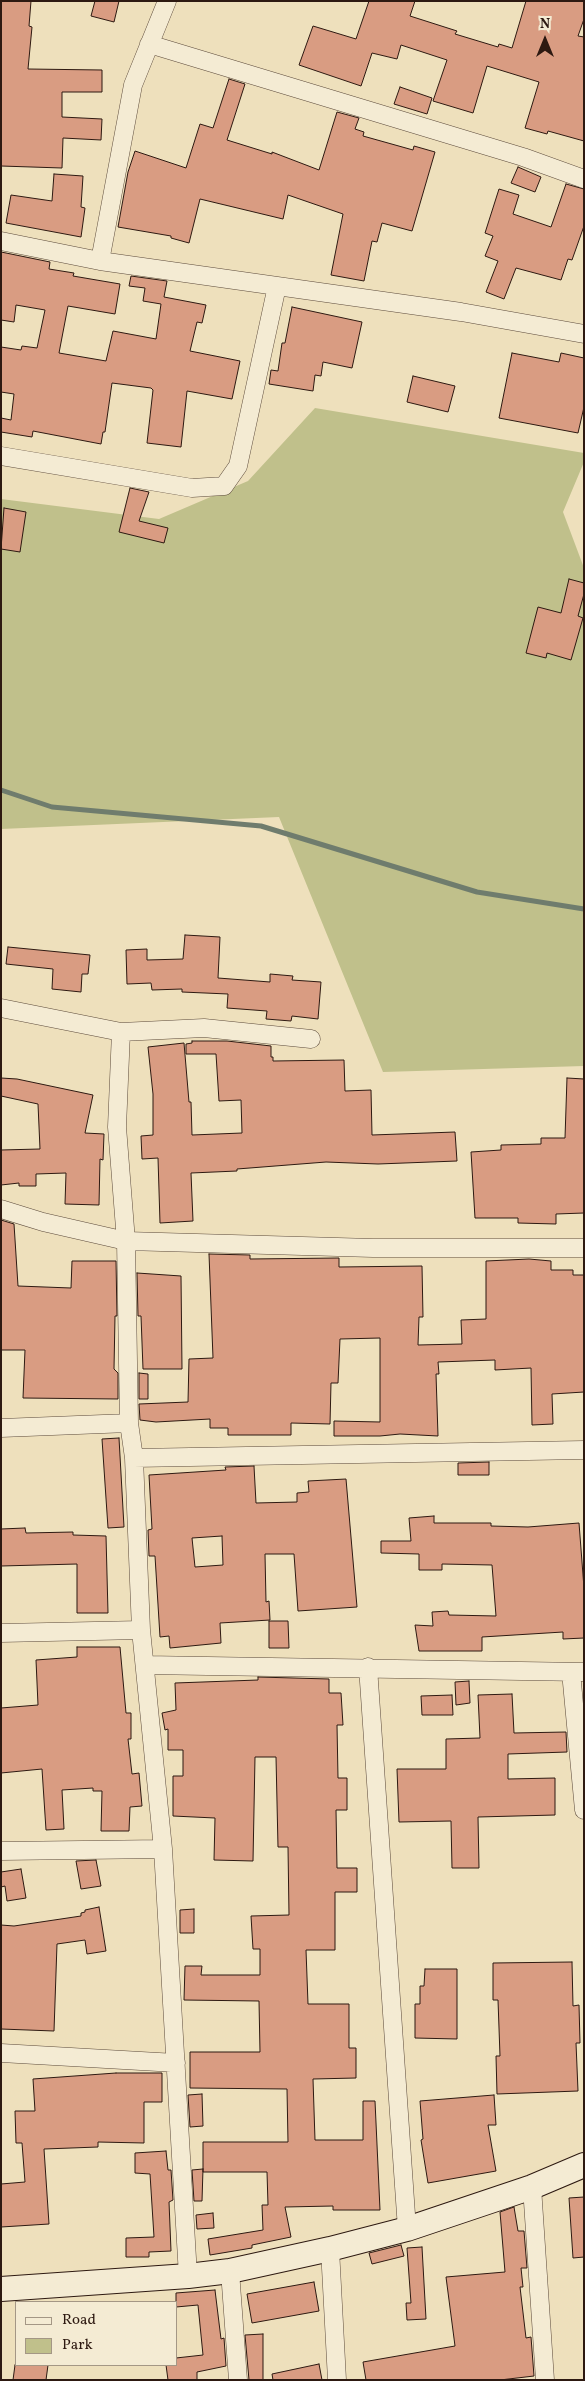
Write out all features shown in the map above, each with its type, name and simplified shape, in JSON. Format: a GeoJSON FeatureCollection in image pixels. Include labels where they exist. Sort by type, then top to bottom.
{"type":"FeatureCollection","features":[{"type":"Feature","properties":{"kind":"street"},"geometry":{"type":"LineString","coordinates":[[100,261],[133,85],[167,1]]}},
{"type":"Feature","properties":{"kind":"street"},"geometry":{"type":"LineString","coordinates":[[149,44],[523,157],[584,179]]}},
{"type":"Feature","properties":{"kind":"street"},"geometry":{"type":"LineString","coordinates":[[1,241],[100,261],[461,312],[584,334]]}},
{"type":"Feature","properties":{"kind":"street"},"geometry":{"type":"LineString","coordinates":[[1,456],[192,488],[224,486],[238,466],[277,286]]}},
{"type":"Feature","properties":{"kind":"street"},"geometry":{"type":"LineString","coordinates":[[1,1008],[120,1032],[204,1028],[311,1039]]}},
{"type":"Feature","properties":{"kind":"street"},"geometry":{"type":"LineString","coordinates":[[120,1032],[117,1128],[126,1241],[129,1424],[134,1458],[141,1630],[164,1849],[188,2276]]}},
{"type":"Feature","properties":{"kind":"street"},"geometry":{"type":"LineString","coordinates":[[1,1209],[43,1222],[126,1241],[373,1248],[584,1248]]}},
{"type":"Feature","properties":{"kind":"street"},"geometry":{"type":"LineString","coordinates":[[1,1428],[129,1424]]}},
{"type":"Feature","properties":{"kind":"street"},"geometry":{"type":"LineString","coordinates":[[134,1458],[584,1450]]}},
{"type":"Feature","properties":{"kind":"street"},"geometry":{"type":"LineString","coordinates":[[1,1633],[141,1630]]}},
{"type":"Feature","properties":{"kind":"street"},"geometry":{"type":"LineString","coordinates":[[145,1665],[368,1667],[577,1672],[584,1810]]}},
{"type":"Feature","properties":{"kind":"street"},"geometry":{"type":"LineString","coordinates":[[368,1667],[407,2229]]}},
{"type":"Feature","properties":{"kind":"street"},"geometry":{"type":"LineString","coordinates":[[1,1851],[164,1849]]}},
{"type":"Feature","properties":{"kind":"street"},"geometry":{"type":"LineString","coordinates":[[1,2053],[176,2064]]}},
{"type":"Feature","properties":{"kind":"street"},"geometry":{"type":"LineString","coordinates":[[1,2289],[188,2276],[230,2271],[330,2249],[407,2229],[532,2187],[584,2165]]}},
{"type":"Feature","properties":{"kind":"street"},"geometry":{"type":"LineString","coordinates":[[532,2187],[545,2380]]}},
{"type":"Feature","properties":{"kind":"street"},"geometry":{"type":"LineString","coordinates":[[330,2249],[337,2380]]}},
{"type":"Feature","properties":{"kind":"street"},"geometry":{"type":"LineString","coordinates":[[230,2271],[238,2380]]}},
{"type":"Feature","properties":{"kind":"green space"},"geometry":{"type":"Polygon","coordinates":[[[315,408],[584,453],[584,462],[563,512],[584,568],[584,1066],[383,1072],[279,817],[1,829],[1,499],[159,519],[248,481],[315,408]]]}},
{"type":"Feature","properties":{"kind":"building"},"geometry":{"type":"Polygon","coordinates":[[[1,1],[31,1],[29,26],[32,27],[28,69],[102,70],[102,92],[62,92],[62,117],[102,119],[101,140],[63,138],[62,168],[1,166],[1,1]]]}},
{"type":"Feature","properties":{"kind":"building"},"geometry":{"type":"Polygon","coordinates":[[[95,1],[119,1],[114,22],[91,16],[95,1]]]}},
{"type":"Feature","properties":{"kind":"building"},"geometry":{"type":"Polygon","coordinates":[[[369,1],[415,1],[410,16],[457,31],[455,34],[498,47],[499,44],[512,48],[526,1],[584,1],[584,19],[578,36],[584,37],[584,141],[548,131],[547,134],[525,128],[539,82],[487,66],[473,113],[433,101],[447,60],[401,45],[397,59],[372,53],[361,86],[299,65],[313,26],[356,39],[369,1]]]}},
{"type":"Feature","properties":{"kind":"building"},"geometry":{"type":"Polygon","coordinates":[[[229,79],[245,84],[227,140],[272,154],[272,152],[319,170],[337,112],[359,118],[355,129],[364,132],[363,136],[413,150],[414,146],[435,152],[412,231],[382,223],[377,242],[372,241],[364,281],[331,275],[343,214],[288,195],[283,219],[200,199],[189,243],[171,238],[171,236],[118,227],[128,172],[135,151],[186,168],[200,124],[213,128],[229,79]]]}},
{"type":"Feature","properties":{"kind":"building"},"geometry":{"type":"Polygon","coordinates":[[[400,87],[432,98],[427,114],[394,104],[400,87]]]}},
{"type":"Feature","properties":{"kind":"building"},"geometry":{"type":"Polygon","coordinates":[[[518,167],[541,177],[535,192],[511,183],[518,167]]]}},
{"type":"Feature","properties":{"kind":"building"},"geometry":{"type":"Polygon","coordinates":[[[54,174],[83,176],[81,207],[85,208],[81,237],[6,223],[11,195],[52,201],[54,174]]]}},
{"type":"Feature","properties":{"kind":"building"},"geometry":{"type":"Polygon","coordinates":[[[566,184],[584,189],[584,226],[572,260],[568,259],[561,280],[516,268],[504,299],[486,292],[498,261],[485,256],[493,236],[485,233],[499,189],[519,195],[513,214],[551,227],[566,184]]]}},
{"type":"Feature","properties":{"kind":"building"},"geometry":{"type":"Polygon","coordinates":[[[1,252],[50,262],[49,269],[74,273],[73,276],[120,284],[115,314],[68,306],[59,353],[106,361],[113,331],[156,339],[161,304],[143,301],[145,288],[129,286],[131,276],[167,281],[164,297],[206,305],[202,323],[197,322],[190,351],[240,361],[232,399],[187,391],[181,447],[147,443],[153,390],[151,388],[112,383],[105,432],[103,432],[101,444],[33,431],[32,437],[1,432],[1,418],[11,420],[14,394],[1,392],[1,347],[21,350],[22,346],[37,348],[45,310],[16,305],[14,322],[1,320],[1,252]]]}},
{"type":"Feature","properties":{"kind":"building"},"geometry":{"type":"Polygon","coordinates":[[[292,307],[362,322],[352,368],[323,362],[321,376],[315,375],[313,391],[269,384],[271,370],[278,371],[282,343],[285,343],[292,307]]]}},
{"type":"Feature","properties":{"kind":"building"},"geometry":{"type":"Polygon","coordinates":[[[512,353],[559,362],[561,353],[584,358],[584,407],[578,433],[499,418],[512,353]]]}},
{"type":"Feature","properties":{"kind":"building"},"geometry":{"type":"Polygon","coordinates":[[[413,376],[455,386],[448,412],[407,402],[413,376]]]}},
{"type":"Feature","properties":{"kind":"building"},"geometry":{"type":"Polygon","coordinates":[[[130,488],[149,492],[139,521],[168,528],[164,543],[119,532],[130,488]]]}},
{"type":"Feature","properties":{"kind":"building"},"geometry":{"type":"Polygon","coordinates":[[[4,508],[26,512],[20,552],[1,549],[4,508]]]}},
{"type":"Feature","properties":{"kind":"building"},"geometry":{"type":"Polygon","coordinates":[[[569,579],[584,583],[584,594],[578,616],[583,618],[571,660],[547,653],[546,658],[526,653],[538,607],[561,613],[569,579]]]}},
{"type":"Feature","properties":{"kind":"building"},"geometry":{"type":"Polygon","coordinates":[[[185,935],[220,937],[218,978],[270,982],[270,974],[293,976],[292,980],[321,982],[318,1019],[292,1016],[291,1021],[266,1019],[267,1011],[227,1008],[228,994],[182,992],[182,989],[152,990],[151,983],[127,984],[126,950],[147,949],[147,960],[183,959],[185,935]]]}},
{"type":"Feature","properties":{"kind":"building"},"geometry":{"type":"Polygon","coordinates":[[[8,947],[90,955],[88,974],[82,974],[81,992],[52,989],[53,969],[6,964],[8,947]]]}},
{"type":"Feature","properties":{"kind":"building"},"geometry":{"type":"Polygon","coordinates":[[[192,1041],[227,1041],[271,1046],[273,1061],[344,1060],[345,1091],[371,1090],[372,1135],[455,1132],[457,1161],[378,1164],[326,1162],[237,1169],[237,1171],[191,1173],[193,1221],[160,1223],[158,1158],[142,1159],[141,1136],[153,1135],[153,1094],[148,1047],[184,1043],[189,1102],[191,1102],[192,1135],[242,1133],[241,1100],[219,1101],[216,1054],[186,1054],[186,1044],[192,1043],[192,1041]]]}},
{"type":"Feature","properties":{"kind":"building"},"geometry":{"type":"Polygon","coordinates":[[[1,1078],[17,1079],[93,1095],[85,1133],[104,1134],[103,1160],[100,1159],[99,1205],[65,1204],[66,1173],[36,1174],[36,1186],[19,1186],[19,1183],[1,1185],[1,1150],[40,1149],[38,1104],[1,1096],[1,1078]]]}},
{"type":"Feature","properties":{"kind":"building"},"geometry":{"type":"Polygon","coordinates":[[[567,1078],[584,1079],[584,1213],[556,1214],[556,1224],[518,1223],[518,1218],[475,1218],[471,1152],[501,1150],[501,1145],[541,1144],[541,1138],[565,1138],[567,1078]]]}},
{"type":"Feature","properties":{"kind":"building"},"geometry":{"type":"Polygon","coordinates":[[[1,1220],[14,1224],[18,1286],[71,1288],[72,1261],[116,1261],[117,1316],[115,1316],[114,1369],[118,1373],[118,1399],[23,1398],[25,1350],[1,1350],[1,1220]]]}},
{"type":"Feature","properties":{"kind":"building"},"geometry":{"type":"Polygon","coordinates":[[[209,1254],[250,1255],[250,1259],[339,1258],[339,1267],[422,1266],[423,1317],[419,1317],[418,1345],[462,1344],[461,1320],[486,1319],[486,1261],[529,1259],[551,1261],[551,1270],[573,1270],[573,1275],[584,1275],[584,1392],[552,1394],[553,1424],[532,1425],[531,1368],[495,1370],[495,1360],[438,1362],[439,1374],[436,1374],[438,1436],[400,1434],[334,1436],[334,1421],[380,1422],[380,1338],[340,1339],[338,1383],[331,1383],[330,1424],[291,1423],[291,1435],[228,1435],[228,1428],[210,1428],[210,1419],[156,1422],[140,1420],[139,1404],[188,1402],[189,1359],[213,1358],[209,1254]]]}},
{"type":"Feature","properties":{"kind":"building"},"geometry":{"type":"Polygon","coordinates":[[[137,1273],[181,1276],[182,1369],[143,1369],[141,1316],[138,1316],[137,1273]]]}},
{"type":"Feature","properties":{"kind":"building"},"geometry":{"type":"Polygon","coordinates":[[[139,1373],[148,1374],[148,1399],[139,1399],[139,1373]]]}},
{"type":"Feature","properties":{"kind":"building"},"geometry":{"type":"Polygon","coordinates":[[[119,1438],[124,1527],[108,1528],[102,1439],[119,1438]]]}},
{"type":"Feature","properties":{"kind":"building"},"geometry":{"type":"Polygon","coordinates":[[[489,1462],[489,1475],[458,1475],[458,1463],[489,1462]]]}},
{"type":"Feature","properties":{"kind":"building"},"geometry":{"type":"Polygon","coordinates":[[[254,1466],[256,1503],[297,1502],[297,1493],[309,1492],[308,1481],[346,1479],[357,1607],[298,1611],[294,1554],[265,1554],[266,1602],[269,1601],[270,1620],[220,1623],[221,1643],[170,1648],[169,1636],[160,1637],[155,1556],[149,1556],[148,1530],[152,1529],[149,1475],[226,1470],[225,1467],[254,1466]],[[222,1536],[192,1538],[195,1567],[223,1565],[222,1536]]]}},
{"type":"Feature","properties":{"kind":"building"},"geometry":{"type":"Polygon","coordinates":[[[434,1516],[434,1523],[491,1523],[491,1526],[528,1527],[579,1523],[584,1588],[584,1638],[563,1639],[563,1632],[482,1637],[482,1651],[419,1651],[415,1625],[433,1626],[432,1612],[448,1611],[449,1615],[496,1616],[492,1565],[442,1564],[442,1570],[419,1570],[419,1554],[381,1553],[381,1541],[411,1541],[409,1518],[434,1516]]]}},
{"type":"Feature","properties":{"kind":"building"},"geometry":{"type":"Polygon","coordinates":[[[25,1528],[26,1533],[73,1532],[73,1535],[106,1536],[108,1613],[77,1613],[77,1564],[1,1566],[1,1529],[25,1528]]]}},
{"type":"Feature","properties":{"kind":"building"},"geometry":{"type":"Polygon","coordinates":[[[269,1621],[288,1621],[289,1648],[269,1648],[269,1621]]]}},
{"type":"Feature","properties":{"kind":"building"},"geometry":{"type":"Polygon","coordinates":[[[77,1647],[120,1647],[126,1713],[131,1713],[131,1739],[128,1739],[132,1774],[139,1773],[142,1806],[130,1807],[129,1831],[101,1831],[102,1791],[93,1791],[93,1788],[62,1790],[64,1829],[46,1830],[42,1769],[1,1773],[1,1708],[38,1705],[36,1660],[77,1657],[77,1647]]]}},
{"type":"Feature","properties":{"kind":"building"},"geometry":{"type":"Polygon","coordinates":[[[258,1677],[329,1679],[329,1693],[341,1693],[343,1725],[337,1725],[338,1778],[347,1778],[347,1810],[336,1810],[337,1868],[357,1868],[357,1892],[335,1892],[335,1950],[306,1950],[308,2004],[349,2004],[349,2048],[356,2048],[356,2078],[313,2079],[315,2140],[363,2140],[363,2101],[375,2101],[380,2210],[333,2210],[333,2206],[285,2207],[291,2237],[252,2245],[252,2248],[210,2255],[208,2239],[263,2230],[262,2205],[268,2205],[267,2172],[203,2172],[203,2142],[288,2142],[287,2089],[190,2088],[190,2052],[260,2052],[259,2001],[184,2000],[185,1966],[202,1966],[201,1975],[260,1975],[260,1949],[253,1949],[251,1916],[289,1915],[288,1847],[278,1847],[276,1757],[255,1757],[253,1861],[214,1860],[215,1818],[173,1816],[173,1776],[183,1776],[183,1750],[168,1750],[168,1729],[165,1730],[162,1713],[176,1710],[175,1683],[258,1680],[258,1677]]]}},
{"type":"Feature","properties":{"kind":"building"},"geometry":{"type":"Polygon","coordinates":[[[469,1681],[470,1703],[456,1705],[455,1682],[469,1681]]]}},
{"type":"Feature","properties":{"kind":"building"},"geometry":{"type":"Polygon","coordinates":[[[512,1694],[514,1733],[566,1732],[567,1752],[508,1754],[508,1779],[555,1778],[555,1815],[478,1817],[479,1868],[452,1868],[451,1821],[399,1822],[397,1769],[446,1769],[446,1739],[480,1738],[478,1695],[512,1694]]]}},
{"type":"Feature","properties":{"kind":"building"},"geometry":{"type":"Polygon","coordinates":[[[452,1695],[453,1715],[422,1715],[421,1696],[452,1695]]]}},
{"type":"Feature","properties":{"kind":"building"},"geometry":{"type":"Polygon","coordinates":[[[96,1860],[101,1886],[81,1889],[76,1861],[96,1860]]]}},
{"type":"Feature","properties":{"kind":"building"},"geometry":{"type":"Polygon","coordinates":[[[21,1869],[26,1898],[7,1901],[5,1886],[1,1887],[1,1872],[21,1869]]]}},
{"type":"Feature","properties":{"kind":"building"},"geometry":{"type":"Polygon","coordinates":[[[99,1907],[106,1951],[87,1954],[85,1940],[57,1944],[54,2031],[1,2029],[1,1925],[14,1926],[81,1916],[81,1913],[85,1912],[85,1910],[99,1907]]]}},
{"type":"Feature","properties":{"kind":"building"},"geometry":{"type":"Polygon","coordinates":[[[194,1909],[194,1933],[180,1933],[180,1910],[194,1909]]]}},
{"type":"Feature","properties":{"kind":"building"},"geometry":{"type":"Polygon","coordinates":[[[572,1962],[573,2006],[579,2005],[580,2043],[576,2043],[578,2091],[497,2094],[496,2056],[500,2056],[498,2000],[493,2000],[493,1963],[572,1962]]]}},
{"type":"Feature","properties":{"kind":"building"},"geometry":{"type":"Polygon","coordinates":[[[425,1969],[457,1969],[457,2039],[415,2038],[415,2004],[420,2004],[420,1986],[424,1986],[425,1969]]]}},
{"type":"Feature","properties":{"kind":"building"},"geometry":{"type":"Polygon","coordinates":[[[116,2073],[162,2073],[162,2102],[144,2102],[144,2143],[98,2142],[98,2147],[44,2149],[49,2224],[1,2227],[1,2184],[25,2182],[22,2143],[16,2143],[15,2111],[35,2111],[33,2079],[116,2073]]]}},
{"type":"Feature","properties":{"kind":"building"},"geometry":{"type":"Polygon","coordinates":[[[202,2094],[203,2126],[190,2127],[188,2095],[202,2094]]]}},
{"type":"Feature","properties":{"kind":"building"},"geometry":{"type":"Polygon","coordinates":[[[494,2095],[496,2125],[488,2125],[496,2171],[428,2183],[421,2140],[423,2139],[420,2101],[494,2095]]]}},
{"type":"Feature","properties":{"kind":"building"},"geometry":{"type":"Polygon","coordinates":[[[166,2151],[168,2170],[171,2170],[173,2200],[169,2202],[171,2251],[149,2252],[149,2257],[126,2257],[126,2238],[154,2237],[150,2174],[135,2173],[135,2153],[166,2151]]]}},
{"type":"Feature","properties":{"kind":"building"},"geometry":{"type":"Polygon","coordinates":[[[203,2169],[202,2201],[194,2201],[192,2170],[203,2169]]]}},
{"type":"Feature","properties":{"kind":"building"},"geometry":{"type":"Polygon","coordinates":[[[584,2197],[584,2257],[573,2258],[569,2198],[584,2197]]]}},
{"type":"Feature","properties":{"kind":"building"},"geometry":{"type":"Polygon","coordinates":[[[514,2207],[518,2231],[524,2231],[527,2268],[521,2268],[523,2287],[520,2287],[526,2338],[531,2337],[534,2376],[500,2380],[366,2380],[363,2362],[455,2346],[446,2277],[505,2272],[500,2212],[514,2207]]]}},
{"type":"Feature","properties":{"kind":"building"},"geometry":{"type":"Polygon","coordinates":[[[213,2213],[214,2228],[197,2229],[196,2215],[213,2213]]]}},
{"type":"Feature","properties":{"kind":"building"},"geometry":{"type":"Polygon","coordinates":[[[401,2245],[404,2256],[372,2264],[369,2253],[401,2245]]]}},
{"type":"Feature","properties":{"kind":"building"},"geometry":{"type":"Polygon","coordinates":[[[422,2247],[426,2319],[407,2320],[406,2303],[411,2303],[407,2248],[422,2247]]]}},
{"type":"Feature","properties":{"kind":"building"},"geometry":{"type":"Polygon","coordinates":[[[314,2282],[319,2311],[252,2323],[247,2294],[314,2282]]]}},
{"type":"Feature","properties":{"kind":"building"},"geometry":{"type":"Polygon","coordinates":[[[215,2290],[221,2339],[224,2338],[226,2366],[197,2372],[197,2380],[168,2380],[166,2366],[178,2366],[178,2358],[203,2355],[198,2305],[178,2307],[176,2293],[215,2290]]]}},
{"type":"Feature","properties":{"kind":"building"},"geometry":{"type":"Polygon","coordinates":[[[263,2334],[263,2380],[249,2380],[245,2335],[263,2334]]]}},
{"type":"Feature","properties":{"kind":"building"},"geometry":{"type":"Polygon","coordinates":[[[319,2364],[322,2380],[273,2380],[272,2374],[319,2364]]]}},
{"type":"Feature","properties":{"kind":"building"},"geometry":{"type":"Polygon","coordinates":[[[15,2365],[48,2366],[46,2380],[13,2380],[15,2365]]]}},
{"type":"Feature","properties":{"kind":"waterway"},"geometry":{"type":"LineString","coordinates":[[1,790],[52,807],[261,826],[477,892],[584,909]]}}]}
